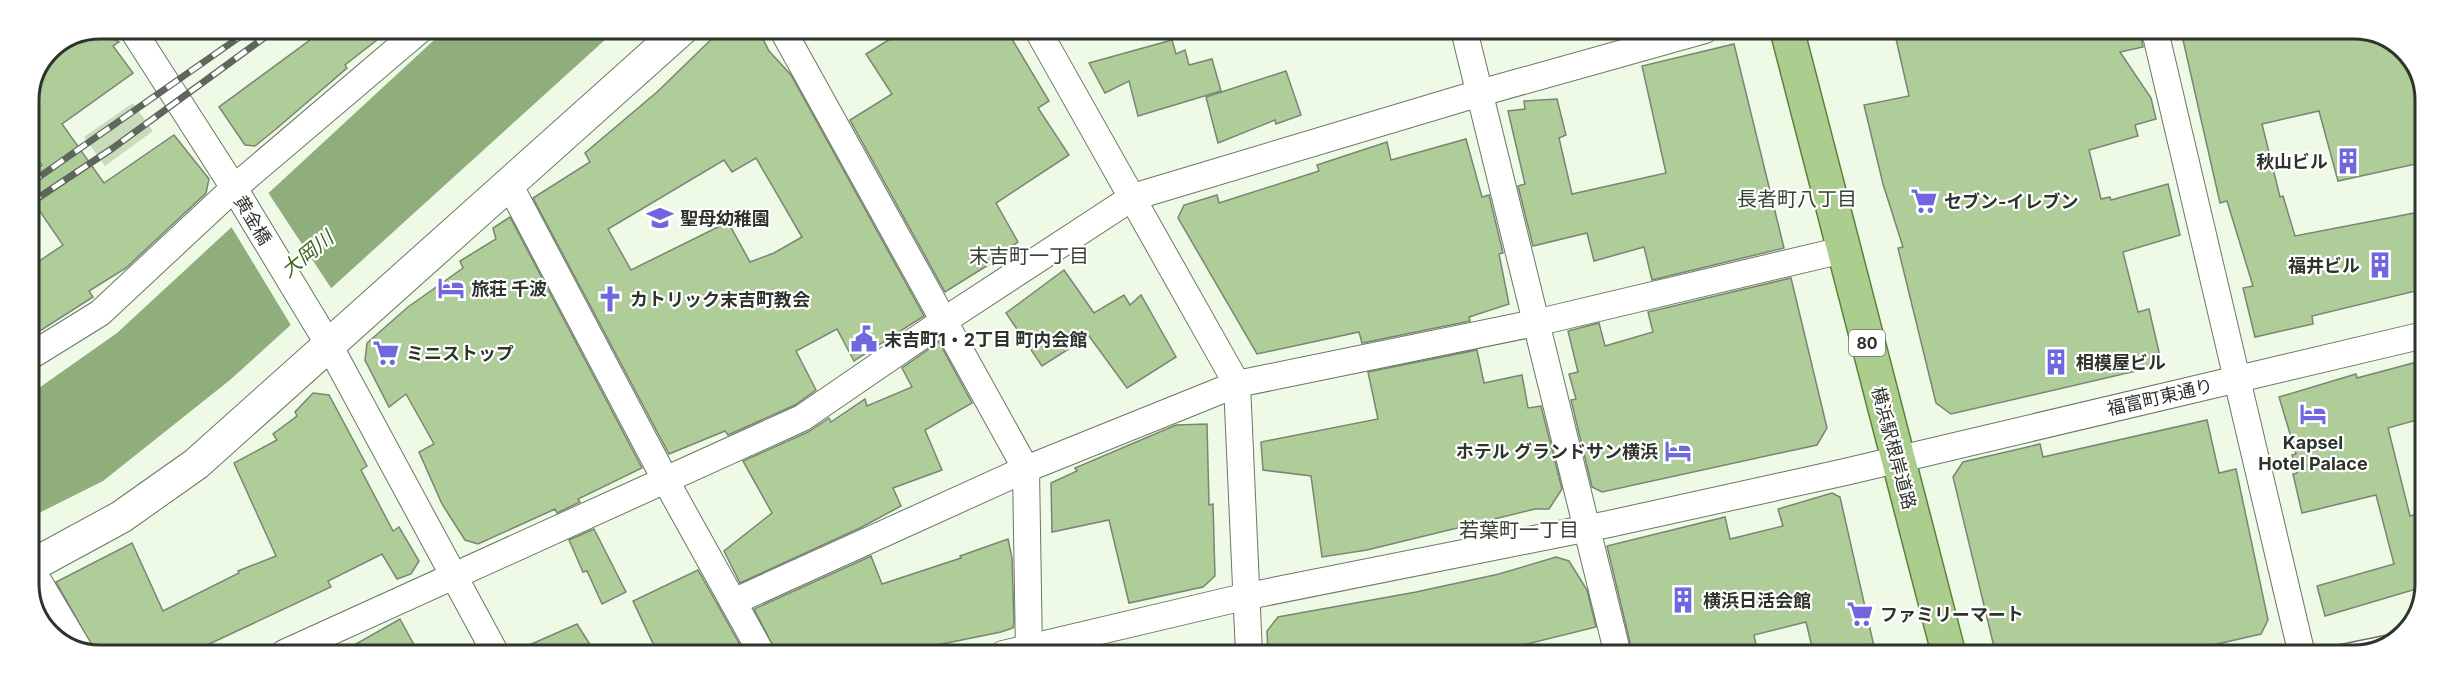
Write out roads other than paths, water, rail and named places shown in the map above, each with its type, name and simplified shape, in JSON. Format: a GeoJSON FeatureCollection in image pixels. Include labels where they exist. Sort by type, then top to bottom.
{"type":"FeatureCollection","features":[{"type":"Feature","properties":{"kind":"main road","name":"横浜駅根岸道路"},"geometry":{"type":"LineString","coordinates":[[1789,39],[1946,645]]}},
{"type":"Feature","properties":{"kind":"street","name":"黄金橋"},"geometry":{"type":"LineString","coordinates":[[139,39],[234,188],[329,345],[490,645]]}},
{"type":"Feature","properties":{"kind":"street"},"geometry":{"type":"LineString","coordinates":[[39,351],[100,313],[234,188],[409,39]]}},
{"type":"Feature","properties":{"kind":"street"},"geometry":{"type":"LineString","coordinates":[[39,562],[121,517],[196,464],[508,182],[671,39]]}},
{"type":"Feature","properties":{"kind":"street"},"geometry":{"type":"LineString","coordinates":[[788,39],[1026,469],[1029,645]]}},
{"type":"Feature","properties":{"kind":"street"},"geometry":{"type":"LineString","coordinates":[[1043,39],[1237,384],[1249,645]]}},
{"type":"Feature","properties":{"kind":"street"},"geometry":{"type":"LineString","coordinates":[[1466,39],[1616,645]]}},
{"type":"Feature","properties":{"kind":"street"},"geometry":{"type":"LineString","coordinates":[[302,645],[802,418],[1133,196],[1480,93],[1673,39]]}},
{"type":"Feature","properties":{"kind":"street"},"geometry":{"type":"LineString","coordinates":[[2157,39],[2299,645]]}},
{"type":"Feature","properties":{"kind":"street"},"geometry":{"type":"LineString","coordinates":[[508,182],[666,481],[757,645]]}},
{"type":"Feature","properties":{"kind":"street"},"geometry":{"type":"LineString","coordinates":[[733,602],[1026,469],[1237,384],[1535,323],[1843,250]]}},
{"type":"Feature","properties":{"kind":"street","name":"福富町東通り"},"geometry":{"type":"LineString","coordinates":[[1053,645],[1248,596],[1587,529],[1897,459],[2415,337]]}},
{"type":"Feature","properties":{"kind":"street"},"geometry":{"type":"LineString","coordinates":[[39,584],[72,639]]}},
{"type":"Feature","properties":{"kind":"water","name":"大岡川"},"geometry":{"type":"Polygon","coordinates":[[[435,39],[606,39],[230,380],[103,481],[39,513],[39,388],[117,333],[435,39]]]}},
{"type":"Feature","properties":{"kind":"railway"},"geometry":{"type":"LineString","coordinates":[[39,177],[237,39]]}},
{"type":"Feature","properties":{"kind":"railway"},"geometry":{"type":"LineString","coordinates":[[39,197],[113,148],[262,39]]}},
{"type":"Feature","properties":{"kind":"place","name":"秋山ビル"},"geometry":{"type":"Point","coordinates":[2348,161]}},
{"type":"Feature","properties":{"kind":"place","name":"セブン-イレブン"},"geometry":{"type":"Point","coordinates":[1924,201]}},
{"type":"Feature","properties":{"kind":"place","name":"聖母幼稚園"},"geometry":{"type":"Point","coordinates":[660,218]}},
{"type":"Feature","properties":{"kind":"place","name":"福井ビル"},"geometry":{"type":"Point","coordinates":[2380,265]}},
{"type":"Feature","properties":{"kind":"place","name":"旅荘 千波"},"geometry":{"type":"Point","coordinates":[451,288]}},
{"type":"Feature","properties":{"kind":"place","name":"カトリック末吉町教会"},"geometry":{"type":"Point","coordinates":[610,299]}},
{"type":"Feature","properties":{"kind":"place","name":"末吉町1・2丁目 町内会館"},"geometry":{"type":"Point","coordinates":[864,339]}},
{"type":"Feature","properties":{"kind":"place","name":"ミニストップ"},"geometry":{"type":"Point","coordinates":[386,353]}},
{"type":"Feature","properties":{"kind":"place","name":"相模屋ビル"},"geometry":{"type":"Point","coordinates":[2056,362]}},
{"type":"Feature","properties":{"kind":"place","name":"Kapsel Hotel Palace"},"geometry":{"type":"Point","coordinates":[2313,414]}},
{"type":"Feature","properties":{"kind":"place","name":"ホテル グランドサン横浜"},"geometry":{"type":"Point","coordinates":[1678,451]}},
{"type":"Feature","properties":{"kind":"place","name":"横浜日活会館"},"geometry":{"type":"Point","coordinates":[1683,600]}},
{"type":"Feature","properties":{"kind":"place","name":"ファミリーマート"},"geometry":{"type":"Point","coordinates":[1860,614]}},
{"type":"Feature","properties":{"kind":"district","name":"長者町八丁目"},"geometry":{"type":"Point","coordinates":[1797,199]}},
{"type":"Feature","properties":{"kind":"district","name":"末吉町一丁目"},"geometry":{"type":"Point","coordinates":[1029,256]}},
{"type":"Feature","properties":{"kind":"district","name":"若葉町一丁目"},"geometry":{"type":"Point","coordinates":[1519,530]}}]}
